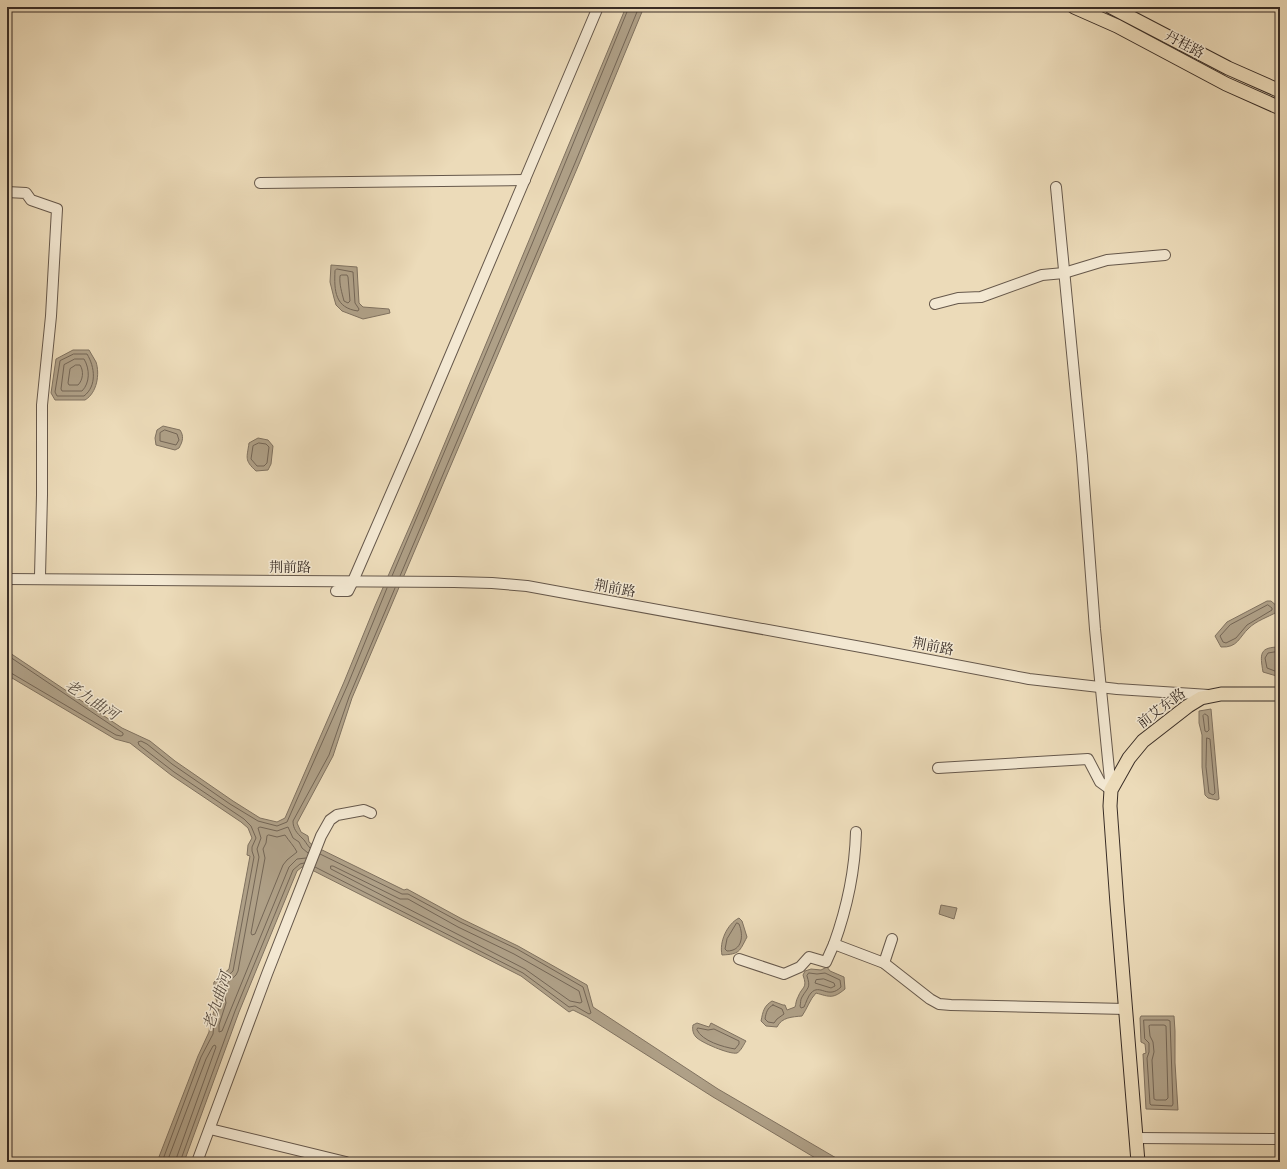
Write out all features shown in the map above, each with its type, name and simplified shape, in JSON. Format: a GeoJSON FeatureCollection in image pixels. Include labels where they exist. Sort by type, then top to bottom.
{"type":"FeatureCollection","features":[{"type":"Feature","properties":{"kind":"main road","name":"丹桂路"},"geometry":{"type":"LineString","coordinates":[[1074,7],[1117,26],[1226,84],[1280,108]]}},
{"type":"Feature","properties":{"kind":"main road","name":"丹桂路"},"geometry":{"type":"LineString","coordinates":[[1111,7],[1228,68],[1280,91]]}},
{"type":"Feature","properties":{"kind":"main road","name":"前艾东路"},"geometry":{"type":"LineString","coordinates":[[1110,790],[1129,758],[1143,741],[1188,706],[1201,698],[1221,694],[1280,694]]}},
{"type":"Feature","properties":{"kind":"main road"},"geometry":{"type":"LineString","coordinates":[[1110,790],[1116,897],[1138,1162]]}},
{"type":"Feature","properties":{"kind":"street"},"geometry":{"type":"LineString","coordinates":[[336,591],[348,591],[353,581],[598,7]]}},
{"type":"Feature","properties":{"kind":"street"},"geometry":{"type":"LineString","coordinates":[[260,183],[525,180]]}},
{"type":"Feature","properties":{"kind":"street"},"geometry":{"type":"LineString","coordinates":[[1056,187],[1082,456],[1095,629],[1110,790]]}},
{"type":"Feature","properties":{"kind":"street"},"geometry":{"type":"LineString","coordinates":[[7,192],[26,193],[31,200],[57,209],[51,316],[42,406],[40,576]]}},
{"type":"Feature","properties":{"kind":"street"},"geometry":{"type":"LineString","coordinates":[[935,304],[958,298],[981,297],[1042,275],[1064,273],[1107,260],[1164,256]]}},
{"type":"Feature","properties":{"kind":"street","name":"荆前路"},"geometry":{"type":"LineString","coordinates":[[7,578],[454,582],[527,586],[872,649],[1029,680],[1211,695]]}},
{"type":"Feature","properties":{"kind":"street"},"geometry":{"type":"LineString","coordinates":[[938,768],[1088,759],[1100,782],[1110,790]]}},
{"type":"Feature","properties":{"kind":"street"},"geometry":{"type":"LineString","coordinates":[[197,1162],[267,974],[318,845],[330,820],[337,815],[364,810],[371,813]]}},
{"type":"Feature","properties":{"kind":"street"},"geometry":{"type":"LineString","coordinates":[[739,959],[784,974],[800,967],[809,957],[826,962],[843,919],[855,856],[856,832]]}},
{"type":"Feature","properties":{"kind":"street"},"geometry":{"type":"LineString","coordinates":[[884,963],[892,939]]}},
{"type":"Feature","properties":{"kind":"street"},"geometry":{"type":"LineString","coordinates":[[834,944],[884,963],[930,999],[939,1004],[1126,1009]]}},
{"type":"Feature","properties":{"kind":"street"},"geometry":{"type":"LineString","coordinates":[[210,1129],[346,1162]]}},
{"type":"Feature","properties":{"kind":"street"},"geometry":{"type":"LineString","coordinates":[[1136,1138],[1280,1139]]}},
{"type":"Feature","properties":{"kind":"water","name":"老九曲河"},"geometry":{"type":"Polygon","coordinates":[[[626,7],[644,7],[579,164],[352,698],[333,756],[297,823],[301,832],[308,836],[309,842],[314,846],[404,890],[407,889],[462,919],[518,946],[587,985],[593,1007],[718,1089],[843,1162],[822,1162],[713,1097],[587,1017],[573,1010],[569,1012],[521,976],[306,867],[302,867],[297,871],[239,1012],[184,1162],[157,1162],[198,1056],[209,1032],[210,1023],[217,1002],[213,991],[214,982],[229,969],[250,856],[247,855],[248,845],[252,838],[248,828],[241,822],[171,775],[130,743],[115,739],[7,675],[7,651],[122,728],[150,741],[175,761],[260,818],[277,822],[285,818],[419,505],[626,7]]]}},
{"type":"Feature","properties":{"kind":"water"},"geometry":{"type":"Polygon","coordinates":[[[331,265],[357,267],[359,303],[363,307],[389,309],[390,313],[363,319],[342,311],[336,305],[330,282],[331,265]]]}},
{"type":"Feature","properties":{"kind":"water"},"geometry":{"type":"Polygon","coordinates":[[[73,350],[89,350],[95,360],[98,372],[95,388],[85,400],[55,400],[51,393],[56,359],[73,350]]]}},
{"type":"Feature","properties":{"kind":"water"},"geometry":{"type":"Polygon","coordinates":[[[163,426],[180,430],[182,439],[179,448],[175,450],[156,445],[155,438],[157,430],[163,426]]]}},
{"type":"Feature","properties":{"kind":"water"},"geometry":{"type":"Polygon","coordinates":[[[258,438],[268,440],[273,446],[271,464],[268,470],[256,471],[247,458],[249,443],[258,438]]]}},
{"type":"Feature","properties":{"kind":"water"},"geometry":{"type":"Polygon","coordinates":[[[1267,601],[1271,601],[1278,607],[1277,612],[1252,626],[1235,644],[1227,647],[1221,647],[1215,636],[1227,622],[1267,601]]]}},
{"type":"Feature","properties":{"kind":"water"},"geometry":{"type":"Polygon","coordinates":[[[1280,647],[1280,677],[1263,672],[1261,660],[1262,653],[1268,648],[1280,647]]]}},
{"type":"Feature","properties":{"kind":"water"},"geometry":{"type":"Polygon","coordinates":[[[1211,709],[1219,799],[1217,800],[1208,798],[1205,795],[1202,767],[1202,735],[1199,723],[1199,711],[1211,709]]]}},
{"type":"Feature","properties":{"kind":"water"},"geometry":{"type":"Polygon","coordinates":[[[941,905],[957,908],[954,919],[939,914],[941,905]]]}},
{"type":"Feature","properties":{"kind":"water"},"geometry":{"type":"Polygon","coordinates":[[[739,918],[742,921],[747,937],[736,953],[722,955],[721,950],[725,934],[731,924],[739,918]]]}},
{"type":"Feature","properties":{"kind":"water"},"geometry":{"type":"Polygon","coordinates":[[[827,967],[830,971],[844,977],[845,989],[834,996],[816,993],[802,1016],[784,1019],[777,1027],[766,1026],[761,1021],[764,1009],[772,1001],[785,1005],[787,1010],[795,1007],[797,998],[805,985],[803,975],[805,971],[811,969],[821,970],[827,967]]]}},
{"type":"Feature","properties":{"kind":"water"},"geometry":{"type":"Polygon","coordinates":[[[1141,1016],[1174,1016],[1178,1110],[1146,1109],[1143,1054],[1146,1053],[1145,1044],[1141,1042],[1141,1016]]]}},
{"type":"Feature","properties":{"kind":"water"},"geometry":{"type":"Polygon","coordinates":[[[697,1023],[709,1027],[711,1023],[746,1041],[737,1053],[715,1048],[703,1042],[693,1033],[693,1025],[697,1023]]]}}]}
